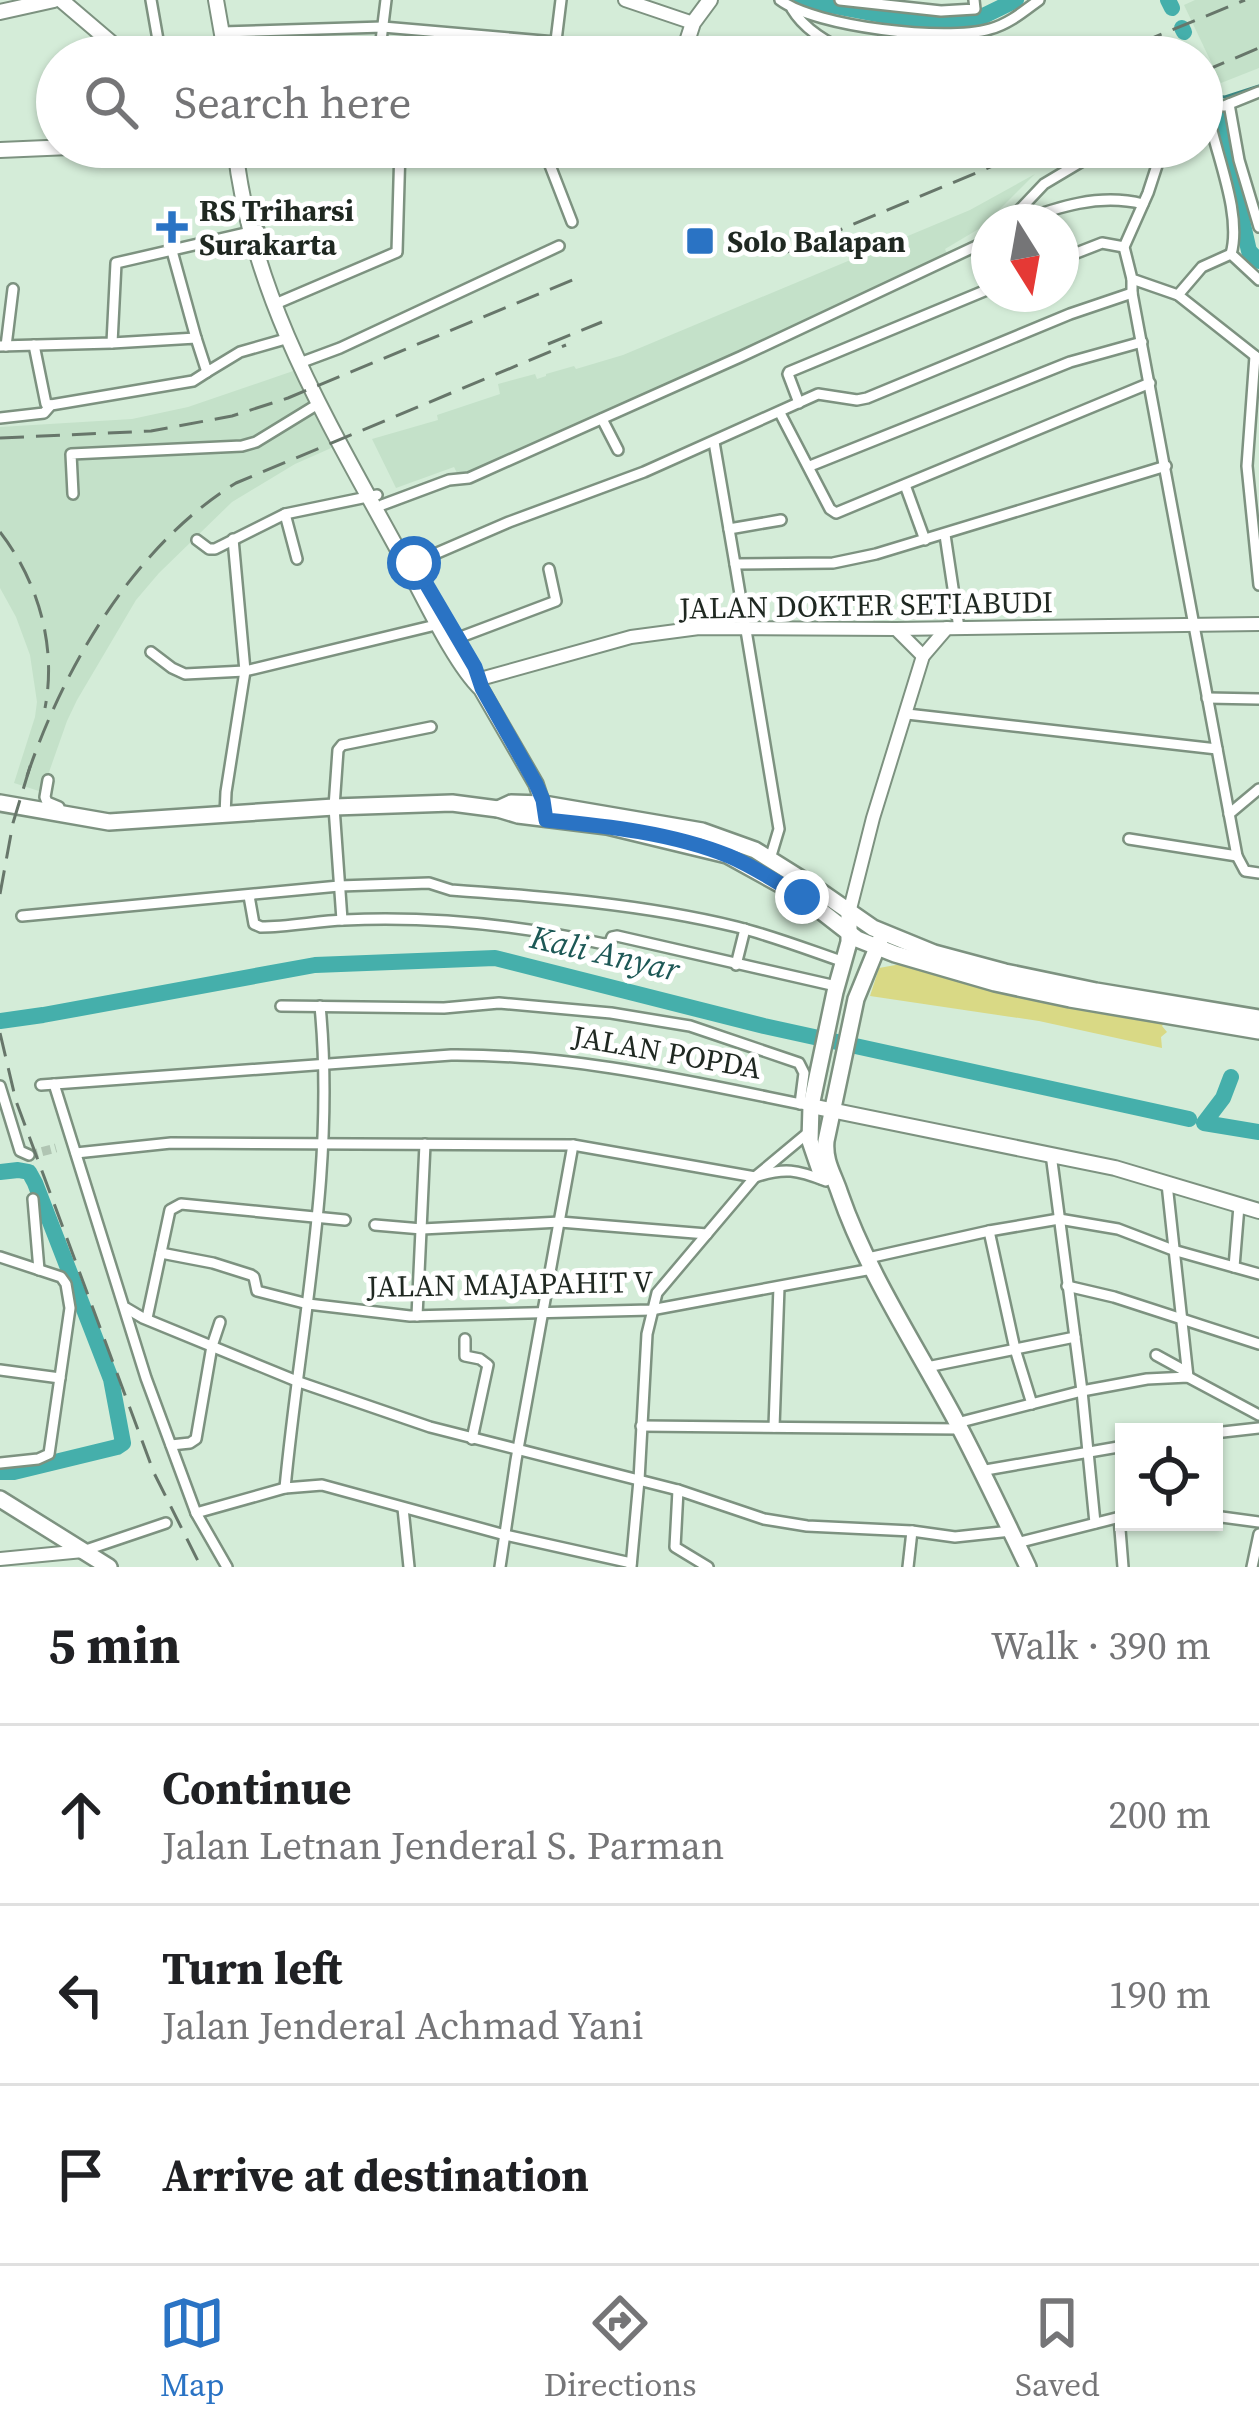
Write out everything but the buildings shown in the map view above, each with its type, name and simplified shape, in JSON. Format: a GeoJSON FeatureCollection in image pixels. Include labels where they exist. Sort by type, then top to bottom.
{"type":"FeatureCollection","features":[{"type":"Feature","properties":{"kind":"main road"},"geometry":{"type":"LineString","coordinates":[[0,12],[57,0],[102,36]]}},
{"type":"Feature","properties":{"kind":"main road"},"geometry":{"type":"LineString","coordinates":[[216,0],[223,36]]}},
{"type":"Feature","properties":{"kind":"main road"},"geometry":{"type":"LineString","coordinates":[[687,36],[687,23],[710,0]]}},
{"type":"Feature","properties":{"kind":"main road"},"geometry":{"type":"LineString","coordinates":[[0,150],[36,148]]}},
{"type":"Feature","properties":{"kind":"main road"},"geometry":{"type":"LineString","coordinates":[[244,168],[268,292],[318,404],[376,499]]}},
{"type":"Feature","properties":{"kind":"main road"},"geometry":{"type":"LineString","coordinates":[[255,231],[290,337],[536,784],[545,812]]}},
{"type":"Feature","properties":{"kind":"main road"},"geometry":{"type":"LineString","coordinates":[[444,624],[458,638],[478,682]]}},
{"type":"Feature","properties":{"kind":"main road"},"geometry":{"type":"LineString","coordinates":[[0,803],[110,822],[452,803],[511,814],[545,812],[702,831],[770,859],[824,904],[850,934],[1096,991],[1259,1018]]}},
{"type":"Feature","properties":{"kind":"main road"},"geometry":{"type":"LineString","coordinates":[[545,812],[727,855],[849,913],[879,940],[995,983],[1259,1031]]}},
{"type":"Feature","properties":{"kind":"main road"},"geometry":{"type":"LineString","coordinates":[[849,913],[844,962],[806,1105],[812,1151],[842,1196],[843,1208],[871,1264],[1028,1567]]}},
{"type":"Feature","properties":{"kind":"main road"},"geometry":{"type":"LineString","coordinates":[[829,1180],[825,1154],[831,1111],[856,999],[879,940]]}},
{"type":"Feature","properties":{"kind":"main road","name":"JALAN POPDA"},"geometry":{"type":"LineString","coordinates":[[806,1105],[1126,1170],[1259,1211]]}},
{"type":"Feature","properties":{"kind":"main road"},"geometry":{"type":"LineString","coordinates":[[0,1499],[109,1567]]}},
{"type":"Feature","properties":{"kind":"street"},"geometry":{"type":"LineString","coordinates":[[151,0],[157,36]]}},
{"type":"Feature","properties":{"kind":"street"},"geometry":{"type":"LineString","coordinates":[[382,36],[386,0]]}},
{"type":"Feature","properties":{"kind":"street"},"geometry":{"type":"LineString","coordinates":[[556,36],[561,0]]}},
{"type":"Feature","properties":{"kind":"street"},"geometry":{"type":"LineString","coordinates":[[625,0],[687,23]]}},
{"type":"Feature","properties":{"kind":"street"},"geometry":{"type":"LineString","coordinates":[[676,0],[687,23]]}},
{"type":"Feature","properties":{"kind":"street"},"geometry":{"type":"LineString","coordinates":[[780,0],[792,9],[892,31],[953,35],[1001,25],[1039,0]]}},
{"type":"Feature","properties":{"kind":"street"},"geometry":{"type":"LineString","coordinates":[[840,0],[941,11],[975,8],[974,0]]}},
{"type":"Feature","properties":{"kind":"street"},"geometry":{"type":"LineString","coordinates":[[792,9],[821,36]]}},
{"type":"Feature","properties":{"kind":"street"},"geometry":{"type":"LineString","coordinates":[[222,32],[334,26],[486,36]]}},
{"type":"Feature","properties":{"kind":"street"},"geometry":{"type":"LineString","coordinates":[[1259,92],[1227,105],[1259,227]]}},
{"type":"Feature","properties":{"kind":"street"},"geometry":{"type":"LineString","coordinates":[[280,302],[398,252],[400,168]]}},
{"type":"Feature","properties":{"kind":"street"},"geometry":{"type":"LineString","coordinates":[[552,168],[572,221]]}},
{"type":"Feature","properties":{"kind":"street"},"geometry":{"type":"LineString","coordinates":[[1027,204],[1044,184],[1071,168]]}},
{"type":"Feature","properties":{"kind":"street"},"geometry":{"type":"LineString","coordinates":[[1156,168],[1124,247],[1237,856],[1245,871],[1254,873]]}},
{"type":"Feature","properties":{"kind":"street"},"geometry":{"type":"LineString","coordinates":[[1221,168],[1234,239],[1231,254]]}},
{"type":"Feature","properties":{"kind":"street"},"geometry":{"type":"LineString","coordinates":[[1077,204],[1102,199],[1143,204]]}},
{"type":"Feature","properties":{"kind":"street"},"geometry":{"type":"LineString","coordinates":[[112,344],[116,262],[255,231]]}},
{"type":"Feature","properties":{"kind":"street"},"geometry":{"type":"LineString","coordinates":[[1079,253],[1102,243],[1124,247]]}},
{"type":"Feature","properties":{"kind":"street"},"geometry":{"type":"LineString","coordinates":[[305,361],[559,246]]}},
{"type":"Feature","properties":{"kind":"street"},"geometry":{"type":"LineString","coordinates":[[196,540],[212,550],[285,514],[469,478],[971,248]]}},
{"type":"Feature","properties":{"kind":"street"},"geometry":{"type":"LineString","coordinates":[[172,251],[207,373]]}},
{"type":"Feature","properties":{"kind":"street"},"geometry":{"type":"LineString","coordinates":[[1231,254],[1259,280]]}},
{"type":"Feature","properties":{"kind":"street"},"geometry":{"type":"LineString","coordinates":[[1178,295],[1202,267],[1231,254]]}},
{"type":"Feature","properties":{"kind":"street"},"geometry":{"type":"LineString","coordinates":[[1132,279],[1178,295],[1257,358],[1247,466],[1259,585]]}},
{"type":"Feature","properties":{"kind":"street"},"geometry":{"type":"LineString","coordinates":[[13,289],[3,346],[196,338]]}},
{"type":"Feature","properties":{"kind":"street"},"geometry":{"type":"LineString","coordinates":[[411,564],[715,442],[818,394],[867,398],[1132,293]]}},
{"type":"Feature","properties":{"kind":"street"},"geometry":{"type":"LineString","coordinates":[[799,403],[789,371],[971,296]]}},
{"type":"Feature","properties":{"kind":"street"},"geometry":{"type":"LineString","coordinates":[[0,418],[193,381],[240,352],[290,337]]}},
{"type":"Feature","properties":{"kind":"street"},"geometry":{"type":"LineString","coordinates":[[810,466],[1070,362],[1142,342]]}},
{"type":"Feature","properties":{"kind":"street"},"geometry":{"type":"LineString","coordinates":[[34,345],[42,394],[51,406]]}},
{"type":"Feature","properties":{"kind":"street"},"geometry":{"type":"LineString","coordinates":[[780,413],[836,513],[1150,383]]}},
{"type":"Feature","properties":{"kind":"street"},"geometry":{"type":"LineString","coordinates":[[73,494],[71,454],[242,446],[318,404]]}},
{"type":"Feature","properties":{"kind":"street"},"geometry":{"type":"LineString","coordinates":[[602,419],[617,450]]}},
{"type":"Feature","properties":{"kind":"street"},"geometry":{"type":"LineString","coordinates":[[715,442],[779,829],[770,859]]}},
{"type":"Feature","properties":{"kind":"street"},"geometry":{"type":"LineString","coordinates":[[735,564],[833,562],[945,535],[1166,466]]}},
{"type":"Feature","properties":{"kind":"street"},"geometry":{"type":"LineString","coordinates":[[905,485],[926,540]]}},
{"type":"Feature","properties":{"kind":"street"},"geometry":{"type":"LineString","coordinates":[[285,514],[297,559]]}},
{"type":"Feature","properties":{"kind":"street"},"geometry":{"type":"LineString","coordinates":[[729,529],[781,520]]}},
{"type":"Feature","properties":{"kind":"street"},"geometry":{"type":"LineString","coordinates":[[849,913],[923,656],[953,628],[945,535]]}},
{"type":"Feature","properties":{"kind":"street"},"geometry":{"type":"LineString","coordinates":[[225,815],[244,671],[233,539]]}},
{"type":"Feature","properties":{"kind":"street"},"geometry":{"type":"LineString","coordinates":[[458,638],[556,601],[549,569]]}},
{"type":"Feature","properties":{"kind":"street"},"geometry":{"type":"LineString","coordinates":[[151,652],[185,674],[244,671],[444,624]]}},
{"type":"Feature","properties":{"kind":"street","name":"JALAN DOKTER SETIABUDI"},"geometry":{"type":"LineString","coordinates":[[478,682],[631,637],[672,630],[1259,624]]}},
{"type":"Feature","properties":{"kind":"street"},"geometry":{"type":"LineString","coordinates":[[896,629],[923,656]]}},
{"type":"Feature","properties":{"kind":"street"},"geometry":{"type":"LineString","coordinates":[[1207,698],[1259,699]]}},
{"type":"Feature","properties":{"kind":"street"},"geometry":{"type":"LineString","coordinates":[[907,713],[1217,749]]}},
{"type":"Feature","properties":{"kind":"street"},"geometry":{"type":"LineString","coordinates":[[342,920],[334,807],[340,746],[431,728]]}},
{"type":"Feature","properties":{"kind":"street"},"geometry":{"type":"LineString","coordinates":[[48,780],[45,797],[51,805],[97,814],[110,822]]}},
{"type":"Feature","properties":{"kind":"street"},"geometry":{"type":"LineString","coordinates":[[1229,814],[1259,789]]}},
{"type":"Feature","properties":{"kind":"street"},"geometry":{"type":"LineString","coordinates":[[1129,839],[1237,856]]}},
{"type":"Feature","properties":{"kind":"street"},"geometry":{"type":"LineString","coordinates":[[22,916],[339,886],[429,883],[451,890],[586,899],[745,929],[844,962]]}},
{"type":"Feature","properties":{"kind":"street"},"geometry":{"type":"LineString","coordinates":[[249,896],[257,926],[342,920],[475,922],[606,944],[612,937],[621,937],[836,989]]}},
{"type":"Feature","properties":{"kind":"street"},"geometry":{"type":"LineString","coordinates":[[736,965],[745,929]]}},
{"type":"Feature","properties":{"kind":"street"},"geometry":{"type":"LineString","coordinates":[[281,1006],[444,1009],[529,1004],[689,1026],[800,1064],[806,1105]]}},
{"type":"Feature","properties":{"kind":"street"},"geometry":{"type":"LineString","coordinates":[[285,1488],[319,1216],[326,1065],[320,1006]]}},
{"type":"Feature","properties":{"kind":"street","name":"JALAN POPDA"},"geometry":{"type":"LineString","coordinates":[[41,1085],[451,1055],[510,1056],[611,1067],[806,1105]]}},
{"type":"Feature","properties":{"kind":"street"},"geometry":{"type":"LineString","coordinates":[[54,1084],[146,1378],[196,1513],[227,1567]]}},
{"type":"Feature","properties":{"kind":"street"},"geometry":{"type":"LineString","coordinates":[[2,1086],[20,1150],[29,1155]]}},
{"type":"Feature","properties":{"kind":"street"},"geometry":{"type":"LineString","coordinates":[[196,1513],[285,1488],[322,1485],[631,1565],[646,1334],[657,1293],[755,1177],[809,1132],[828,1129]]}},
{"type":"Feature","properties":{"kind":"street"},"geometry":{"type":"LineString","coordinates":[[56,1148],[176,1143],[573,1145],[755,1177],[796,1170],[829,1180]]}},
{"type":"Feature","properties":{"kind":"street"},"geometry":{"type":"LineString","coordinates":[[417,1316],[425,1144]]}},
{"type":"Feature","properties":{"kind":"street"},"geometry":{"type":"LineString","coordinates":[[500,1567],[573,1145]]}},
{"type":"Feature","properties":{"kind":"street"},"geometry":{"type":"LineString","coordinates":[[1051,1154],[1095,1522]]}},
{"type":"Feature","properties":{"kind":"street"},"geometry":{"type":"LineString","coordinates":[[1166,1184],[1188,1374]]}},
{"type":"Feature","properties":{"kind":"street"},"geometry":{"type":"LineString","coordinates":[[33,1198],[39,1270]]}},
{"type":"Feature","properties":{"kind":"street"},"geometry":{"type":"LineString","coordinates":[[133,1330],[145,1318],[174,1205],[345,1220]]}},
{"type":"Feature","properties":{"kind":"street"},"geometry":{"type":"LineString","coordinates":[[1234,1268],[1239,1206]]}},
{"type":"Feature","properties":{"kind":"street","name":"JALAN MAJAPAHIT V"},"geometry":{"type":"LineString","coordinates":[[161,1253],[251,1275],[256,1291],[308,1304],[417,1316],[651,1310],[779,1287],[988,1231],[1059,1219],[1118,1229],[1259,1274]]}},
{"type":"Feature","properties":{"kind":"street"},"geometry":{"type":"LineString","coordinates":[[375,1225],[422,1229],[560,1222],[706,1234]]}},
{"type":"Feature","properties":{"kind":"street"},"geometry":{"type":"LineString","coordinates":[[988,1231],[1032,1404]]}},
{"type":"Feature","properties":{"kind":"street"},"geometry":{"type":"LineString","coordinates":[[0,1257],[62,1277],[69,1298],[49,1454],[38,1460],[0,1463]]}},
{"type":"Feature","properties":{"kind":"street"},"geometry":{"type":"LineString","coordinates":[[1067,1286],[1259,1344]]}},
{"type":"Feature","properties":{"kind":"street"},"geometry":{"type":"LineString","coordinates":[[774,1427],[779,1287]]}},
{"type":"Feature","properties":{"kind":"street"},"geometry":{"type":"LineString","coordinates":[[126,1308],[299,1382],[430,1427],[678,1490],[764,1519],[955,1537],[1014,1537],[1115,1518]]}},
{"type":"Feature","properties":{"kind":"street"},"geometry":{"type":"LineString","coordinates":[[171,1445],[196,1439],[220,1322]]}},
{"type":"Feature","properties":{"kind":"street"},"geometry":{"type":"LineString","coordinates":[[927,1367],[1075,1337]]}},
{"type":"Feature","properties":{"kind":"street"},"geometry":{"type":"LineString","coordinates":[[465,1339],[465,1356],[488,1366],[472,1438]]}},
{"type":"Feature","properties":{"kind":"street"},"geometry":{"type":"LineString","coordinates":[[1156,1355],[1259,1415]]}},
{"type":"Feature","properties":{"kind":"street"},"geometry":{"type":"LineString","coordinates":[[0,1370],[60,1378]]}},
{"type":"Feature","properties":{"kind":"street"},"geometry":{"type":"LineString","coordinates":[[641,1426],[958,1426],[1082,1391],[1188,1374]]}},
{"type":"Feature","properties":{"kind":"street"},"geometry":{"type":"LineString","coordinates":[[1223,1432],[1259,1427]]}},
{"type":"Feature","properties":{"kind":"street"},"geometry":{"type":"LineString","coordinates":[[980,1471],[1115,1447]]}},
{"type":"Feature","properties":{"kind":"street"},"geometry":{"type":"LineString","coordinates":[[678,1490],[675,1547],[708,1567]]}},
{"type":"Feature","properties":{"kind":"street"},"geometry":{"type":"LineString","coordinates":[[403,1508],[409,1567]]}},
{"type":"Feature","properties":{"kind":"street"},"geometry":{"type":"LineString","coordinates":[[1223,1517],[1259,1522]]}},
{"type":"Feature","properties":{"kind":"street"},"geometry":{"type":"LineString","coordinates":[[0,1559],[82,1551],[166,1522]]}},
{"type":"Feature","properties":{"kind":"street"},"geometry":{"type":"LineString","coordinates":[[1122,1531],[1123,1567]]}},
{"type":"Feature","properties":{"kind":"street"},"geometry":{"type":"LineString","coordinates":[[908,1567],[912,1532]]}},
{"type":"Feature","properties":{"kind":"street"},"geometry":{"type":"LineString","coordinates":[[1252,1567],[1259,1534]]}},
{"type":"Feature","properties":{"kind":"shaded area"},"geometry":{"type":"Polygon","coordinates":[[[1195,0],[1259,0],[1259,68],[1223,82],[1223,36],[1199,36],[1184,5],[1195,0]]]}},
{"type":"Feature","properties":{"kind":"shaded area"},"geometry":{"type":"Polygon","coordinates":[[[1035,174],[1005,204],[981,204],[1035,174]]]}},
{"type":"Feature","properties":{"kind":"shaded area"},"geometry":{"type":"Polygon","coordinates":[[[970,210],[971,234],[945,249],[947,254],[739,355],[460,479],[454,467],[396,488],[372,439],[438,420],[437,415],[500,394],[498,384],[535,374],[537,379],[623,355],[970,210]]]}},
{"type":"Feature","properties":{"kind":"shaded area"},"geometry":{"type":"Polygon","coordinates":[[[296,370],[338,445],[295,464],[232,502],[159,573],[136,600],[77,700],[42,792],[14,783],[37,702],[30,655],[0,588],[0,427],[132,419],[188,407],[296,370]]]}},
{"type":"Feature","properties":{"kind":"shaded area"},"geometry":{"type":"Polygon","coordinates":[[[901,964],[1166,1020],[1162,1026],[1167,1032],[1161,1037],[1162,1048],[1039,1021],[870,996],[879,968],[901,964]]]}},
{"type":"Feature","properties":{"kind":"waterway"},"geometry":{"type":"LineString","coordinates":[[802,0],[914,21],[969,23],[1016,0]]}},
{"type":"Feature","properties":{"kind":"waterway"},"geometry":{"type":"LineString","coordinates":[[1168,0],[1172,8]]}},
{"type":"Feature","properties":{"kind":"waterway"},"geometry":{"type":"LineString","coordinates":[[1182,28],[1184,32]]}},
{"type":"Feature","properties":{"kind":"waterway"},"geometry":{"type":"LineString","coordinates":[[1223,97],[1259,86]]}},
{"type":"Feature","properties":{"kind":"waterway"},"geometry":{"type":"LineString","coordinates":[[1223,136],[1249,251],[1259,261]]}},
{"type":"Feature","properties":{"kind":"waterway","name":"Kali Anyar"},"geometry":{"type":"LineString","coordinates":[[0,1021],[315,965],[495,958],[764,1026],[1189,1119]]}},
{"type":"Feature","properties":{"kind":"waterway","name":"Kali Anyar"},"geometry":{"type":"LineString","coordinates":[[1231,1077],[1223,1098],[1204,1123],[1259,1132]]}},
{"type":"Feature","properties":{"kind":"waterway"},"geometry":{"type":"LineString","coordinates":[[0,1172],[29,1172],[35,1183],[111,1379],[123,1443],[0,1472]]}},
{"type":"Feature","properties":{"kind":"tunnel"},"geometry":{"type":"LineString","coordinates":[[29,1155],[56,1148]]}},
{"type":"Feature","properties":{"kind":"railway"},"geometry":{"type":"LineString","coordinates":[[1157,36],[1245,0]]}},
{"type":"Feature","properties":{"kind":"railway"},"geometry":{"type":"LineString","coordinates":[[1223,63],[1259,48]]}},
{"type":"Feature","properties":{"kind":"railway"},"geometry":{"type":"LineString","coordinates":[[787,252],[988,168]]}},
{"type":"Feature","properties":{"kind":"railway"},"geometry":{"type":"LineString","coordinates":[[0,438],[151,431],[232,416],[288,398],[582,276]]}},
{"type":"Feature","properties":{"kind":"railway"},"geometry":{"type":"LineString","coordinates":[[548,344],[602,322]]}},
{"type":"Feature","properties":{"kind":"railway"},"geometry":{"type":"LineString","coordinates":[[27,776],[61,693],[108,612],[166,539],[200,509],[236,483],[566,345]]}},
{"type":"Feature","properties":{"kind":"railway"},"geometry":{"type":"LineString","coordinates":[[0,532],[25,571],[41,615],[48,661],[45,708]]}},
{"type":"Feature","properties":{"kind":"railway"},"geometry":{"type":"LineString","coordinates":[[0,894],[13,823],[32,760]]}},
{"type":"Feature","properties":{"kind":"railway"},"geometry":{"type":"LineString","coordinates":[[0,1033],[16,1101],[154,1473],[201,1567]]}},
{"type":"Feature","properties":{"kind":"place","name":"RS Triharsi Surakarta"},"geometry":{"type":"Point","coordinates":[172,227]}},
{"type":"Feature","properties":{"kind":"place","name":"Solo Balapan"},"geometry":{"type":"Point","coordinates":[700,241]}},
{"type":"Feature","properties":{"kind":"route"},"geometry":{"type":"LineString","coordinates":[[414,563],[536,784],[546,820],[607,826],[701,847],[752,867],[802,897]]}}]}
